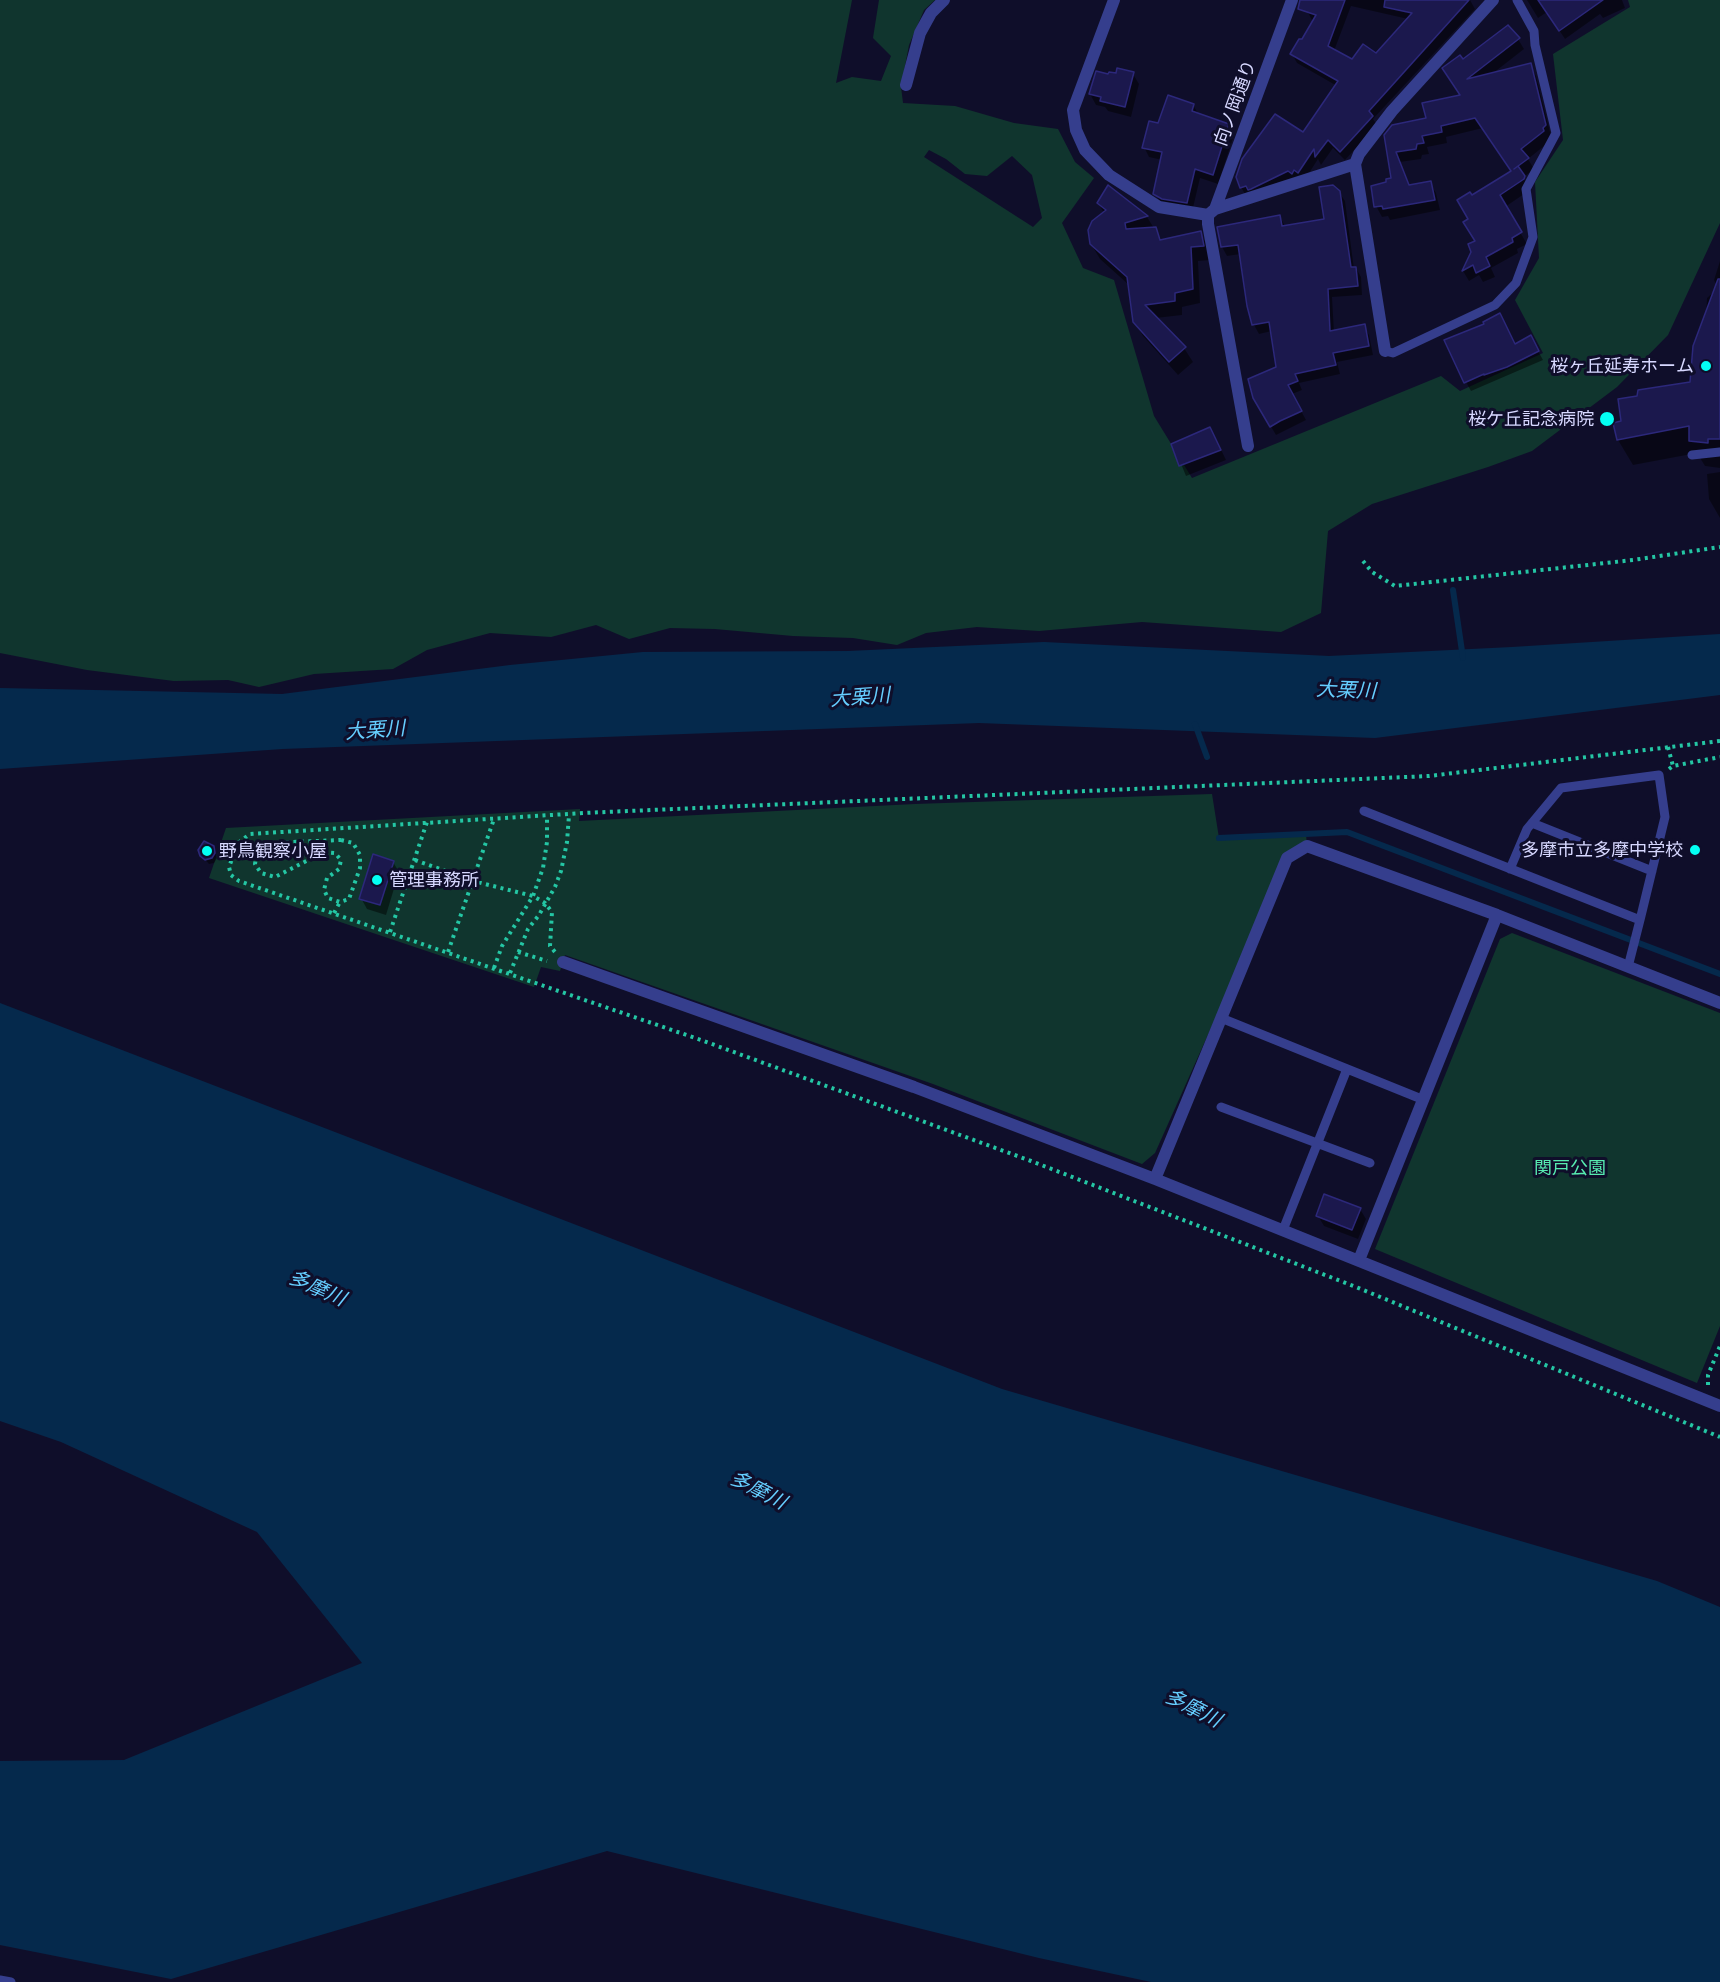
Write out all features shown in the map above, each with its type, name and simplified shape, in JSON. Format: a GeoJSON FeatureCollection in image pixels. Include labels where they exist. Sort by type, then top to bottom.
{"type":"FeatureCollection","features":[{"type":"Feature","properties":{"kind":"street"},"geometry":{"type":"LineString","coordinates":[[906,85],[920,33],[931,13],[944,0]]}},
{"type":"Feature","properties":{"kind":"street"},"geometry":{"type":"LineString","coordinates":[[1114,0],[1073,110],[1076,130],[1085,150],[1109,175],[1159,207],[1212,212],[1355,164]]}},
{"type":"Feature","properties":{"kind":"street","name":"向ノ岡通り"},"geometry":{"type":"LineString","coordinates":[[1212,212],[1292,0]]}},
{"type":"Feature","properties":{"kind":"street"},"geometry":{"type":"LineString","coordinates":[[1385,351],[1355,164],[1359,154],[1392,111],[1493,0]]}},
{"type":"Feature","properties":{"kind":"street"},"geometry":{"type":"LineString","coordinates":[[1212,212],[1208,224],[1248,446]]}},
{"type":"Feature","properties":{"kind":"street"},"geometry":{"type":"LineString","coordinates":[[1155,1179],[1287,858],[1307,846],[1497,915],[1720,1003]]}},
{"type":"Feature","properties":{"kind":"street"},"geometry":{"type":"LineString","coordinates":[[1359,1260],[1497,915]]}},
{"type":"Feature","properties":{"kind":"street"},"geometry":{"type":"LineString","coordinates":[[563,962],[914,1087],[1155,1179],[1720,1406]]}},
{"type":"Feature","properties":{"kind":"lane"},"geometry":{"type":"LineString","coordinates":[[1385,351],[1394,353],[1495,305],[1516,283],[1533,237],[1526,189],[1556,133],[1534,32],[1517,0]]}},
{"type":"Feature","properties":{"kind":"lane"},"geometry":{"type":"LineString","coordinates":[[1692,455],[1720,452]]}},
{"type":"Feature","properties":{"kind":"lane"},"geometry":{"type":"LineString","coordinates":[[1510,869],[1527,829],[1561,788],[1659,775],[1665,817],[1628,967]]}},
{"type":"Feature","properties":{"kind":"lane"},"geometry":{"type":"LineString","coordinates":[[1364,811],[1639,923]]}},
{"type":"Feature","properties":{"kind":"lane"},"geometry":{"type":"LineString","coordinates":[[1532,823],[1652,871]]}},
{"type":"Feature","properties":{"kind":"lane"},"geometry":{"type":"LineString","coordinates":[[1221,1018],[1424,1100]]}},
{"type":"Feature","properties":{"kind":"lane"},"geometry":{"type":"LineString","coordinates":[[1282,1230],[1347,1069]]}},
{"type":"Feature","properties":{"kind":"lane"},"geometry":{"type":"LineString","coordinates":[[1221,1107],[1370,1162]]}},
{"type":"Feature","properties":{"kind":"lane"},"geometry":{"type":"LineString","coordinates":[[0,1980],[11,1982]]}},
{"type":"Feature","properties":{"kind":"path"},"geometry":{"type":"LineString","coordinates":[[1363,561],[1371,572],[1395,586],[1633,560],[1720,547]]}},
{"type":"Feature","properties":{"kind":"path"},"geometry":{"type":"LineString","coordinates":[[1720,741],[1429,776],[1156,786],[607,812],[250,834],[238,843],[229,867],[231,875],[239,881],[510,973],[872,1102],[1098,1186],[1356,1287],[1720,1437]]}},
{"type":"Feature","properties":{"kind":"path"},"geometry":{"type":"LineString","coordinates":[[1668,747],[1673,766]]}},
{"type":"Feature","properties":{"kind":"path"},"geometry":{"type":"LineString","coordinates":[[1659,775],[1673,766],[1720,757]]}},
{"type":"Feature","properties":{"kind":"path"},"geometry":{"type":"LineString","coordinates":[[510,973],[528,929],[546,903],[561,871],[569,815]]}},
{"type":"Feature","properties":{"kind":"path"},"geometry":{"type":"LineString","coordinates":[[494,968],[502,946],[532,896],[543,868],[547,842],[547,816]]}},
{"type":"Feature","properties":{"kind":"path"},"geometry":{"type":"LineString","coordinates":[[448,952],[494,819]]}},
{"type":"Feature","properties":{"kind":"path"},"geometry":{"type":"LineString","coordinates":[[390,932],[427,822]]}},
{"type":"Feature","properties":{"kind":"path"},"geometry":{"type":"LineString","coordinates":[[334,913],[340,902],[349,899],[360,868],[360,855],[353,843],[341,840],[269,843],[257,851],[255,864],[261,873],[275,877],[324,852],[336,853],[341,861],[339,869],[327,878],[324,890],[328,898],[340,902]]}},
{"type":"Feature","properties":{"kind":"path"},"geometry":{"type":"LineString","coordinates":[[415,860],[473,880],[532,896],[546,903],[552,912],[550,946],[563,962]]}},
{"type":"Feature","properties":{"kind":"path"},"geometry":{"type":"LineString","coordinates":[[518,952],[554,963],[563,962]]}},
{"type":"Feature","properties":{"kind":"path"},"geometry":{"type":"LineString","coordinates":[[1706,1400],[1708,1375],[1720,1346]]}},
{"type":"Feature","properties":{"kind":"green space"},"geometry":{"type":"Polygon","coordinates":[[[0,0],[852,0],[836,83],[852,77],[881,81],[891,56],[873,38],[879,0],[935,0],[924,10],[909,45],[901,87],[903,103],[955,106],[1014,123],[1058,129],[1075,162],[1094,178],[1062,223],[1083,268],[1114,280],[1154,416],[1192,478],[1441,376],[1460,391],[1543,353],[1515,300],[1539,258],[1535,182],[1563,140],[1553,54],[1630,7],[1628,0],[1720,0],[1720,223],[1668,335],[1617,387],[1532,451],[1372,504],[1328,531],[1321,613],[1281,632],[1142,622],[1039,631],[977,627],[926,633],[897,645],[853,638],[793,636],[715,629],[670,628],[629,639],[596,625],[551,637],[490,633],[427,650],[393,669],[314,674],[259,687],[228,680],[174,681],[87,670],[0,653],[0,0]],[[929,150],[924,157],[1033,227],[1042,218],[1032,175],[1012,156],[987,176],[965,174],[946,159],[929,150]]]}},
{"type":"Feature","properties":{"kind":"green space"},"geometry":{"type":"Polygon","coordinates":[[[1212,794],[1219,838],[1306,834],[1307,846],[1287,858],[1155,1153],[1142,1164],[933,1084],[565,955],[560,971],[541,967],[534,987],[209,878],[226,828],[580,809],[579,821],[915,804],[1212,794]]]}},
{"type":"Feature","properties":{"kind":"green space","name":"関戸公園"},"geometry":{"type":"Polygon","coordinates":[[[1512,933],[1720,1013],[1720,1326],[1697,1383],[1375,1249],[1500,939],[1512,933]]]}},
{"type":"Feature","properties":{"kind":"water","name":"大栗川"},"geometry":{"type":"Polygon","coordinates":[[[1720,634],[1720,695],[1375,738],[979,723],[282,749],[0,769],[0,688],[282,694],[510,665],[643,652],[848,651],[1044,642],[1329,656],[1720,634]]]}},
{"type":"Feature","properties":{"kind":"water","name":"多摩川"},"geometry":{"type":"Polygon","coordinates":[[[0,1003],[1002,1389],[1657,1581],[1720,1607],[1720,1982],[1151,1982],[1039,1958],[607,1851],[171,1979],[0,1945],[0,1761],[124,1760],[362,1663],[257,1532],[61,1442],[0,1421],[0,1003]]]}},
{"type":"Feature","properties":{"kind":"building"},"geometry":{"type":"Polygon","coordinates":[[[1300,0],[1345,0],[1328,46],[1352,59],[1363,44],[1376,53],[1412,13],[1384,7],[1385,0],[1469,0],[1369,111],[1373,116],[1340,152],[1328,140],[1315,157],[1314,149],[1298,173],[1294,170],[1292,174],[1288,171],[1251,189],[1248,190],[1246,186],[1240,188],[1236,177],[1242,159],[1275,114],[1303,132],[1338,81],[1290,54],[1316,15],[1298,9],[1300,0]]]}},
{"type":"Feature","properties":{"kind":"building"},"geometry":{"type":"Polygon","coordinates":[[[1538,0],[1603,0],[1559,31],[1538,0]]]}},
{"type":"Feature","properties":{"kind":"building"},"geometry":{"type":"Polygon","coordinates":[[[1508,25],[1520,38],[1467,79],[1531,63],[1546,125],[1543,128],[1544,131],[1521,149],[1529,158],[1518,166],[1525,176],[1524,179],[1500,195],[1522,232],[1512,238],[1513,242],[1486,257],[1490,266],[1476,273],[1473,265],[1462,271],[1471,252],[1468,244],[1475,241],[1463,222],[1468,219],[1457,200],[1470,192],[1472,195],[1511,171],[1475,118],[1441,126],[1442,132],[1422,136],[1424,143],[1417,144],[1416,149],[1396,152],[1409,185],[1431,181],[1435,200],[1383,209],[1382,206],[1374,207],[1371,186],[1386,182],[1386,179],[1391,178],[1384,135],[1392,125],[1426,118],[1422,103],[1460,95],[1442,68],[1460,55],[1463,59],[1508,25]]]}},
{"type":"Feature","properties":{"kind":"building"},"geometry":{"type":"Polygon","coordinates":[[[1117,68],[1134,72],[1125,107],[1100,101],[1101,97],[1089,94],[1096,71],[1116,73],[1117,68]]]}},
{"type":"Feature","properties":{"kind":"building"},"geometry":{"type":"Polygon","coordinates":[[[1168,95],[1194,104],[1192,111],[1229,124],[1213,175],[1195,169],[1187,203],[1162,199],[1153,194],[1162,152],[1142,148],[1149,121],[1158,123],[1168,95]]]}},
{"type":"Feature","properties":{"kind":"building"},"geometry":{"type":"Polygon","coordinates":[[[1108,185],[1148,216],[1125,223],[1126,229],[1156,227],[1160,240],[1201,231],[1204,246],[1191,247],[1193,289],[1175,293],[1175,301],[1145,305],[1186,347],[1169,362],[1133,322],[1127,277],[1090,244],[1088,230],[1092,221],[1106,210],[1097,203],[1108,185]]]}},
{"type":"Feature","properties":{"kind":"building"},"geometry":{"type":"Polygon","coordinates":[[[1333,185],[1340,191],[1351,267],[1356,267],[1358,286],[1328,289],[1330,331],[1365,324],[1369,346],[1333,353],[1336,365],[1295,374],[1298,381],[1288,385],[1302,411],[1270,427],[1253,398],[1248,379],[1276,367],[1269,322],[1252,325],[1238,245],[1221,247],[1217,227],[1280,215],[1282,226],[1324,219],[1319,187],[1333,185]]]}},
{"type":"Feature","properties":{"kind":"building"},"geometry":{"type":"Polygon","coordinates":[[[1718,279],[1720,279],[1720,439],[1708,439],[1708,443],[1689,441],[1689,426],[1617,440],[1613,423],[1621,421],[1618,399],[1637,396],[1638,390],[1690,382],[1693,346],[1718,279]]]}},
{"type":"Feature","properties":{"kind":"building"},"geometry":{"type":"Polygon","coordinates":[[[1500,313],[1515,344],[1531,335],[1539,351],[1507,367],[1464,383],[1444,340],[1484,324],[1483,322],[1500,313]]]}},
{"type":"Feature","properties":{"kind":"building"},"geometry":{"type":"Polygon","coordinates":[[[1210,427],[1221,450],[1179,466],[1171,444],[1210,427]]]}},
{"type":"Feature","properties":{"kind":"building","name":"野鳥観察小屋"},"geometry":{"type":"Polygon","coordinates":[[[204,841],[214,846],[215,853],[212,858],[205,860],[200,856],[198,850],[204,841]]]}},
{"type":"Feature","properties":{"kind":"building","name":"管理事務所"},"geometry":{"type":"Polygon","coordinates":[[[373,854],[394,861],[380,905],[359,899],[373,854]]]}},
{"type":"Feature","properties":{"kind":"building"},"geometry":{"type":"Polygon","coordinates":[[[1324,1194],[1361,1208],[1352,1230],[1316,1216],[1324,1194]]]}},
{"type":"Feature","properties":{"kind":"waterway"},"geometry":{"type":"LineString","coordinates":[[1453,590],[1463,658]]}},
{"type":"Feature","properties":{"kind":"waterway"},"geometry":{"type":"LineString","coordinates":[[1195,724],[1207,757]]}},
{"type":"Feature","properties":{"kind":"waterway"},"geometry":{"type":"LineString","coordinates":[[1219,838],[1347,832],[1720,974]]}},
{"type":"Feature","properties":{"kind":"place","name":"桜ヶ丘延寿ホーム"},"geometry":{"type":"Point","coordinates":[1706,366]}},
{"type":"Feature","properties":{"kind":"place","name":"桜ケ丘記念病院"},"geometry":{"type":"Point","coordinates":[1607,419]}},
{"type":"Feature","properties":{"kind":"place","name":"多摩市立多摩中学校"},"geometry":{"type":"Point","coordinates":[1695,850]}},
{"type":"Feature","properties":{"kind":"place","name":"野鳥観察小屋"},"geometry":{"type":"Point","coordinates":[207,851]}},
{"type":"Feature","properties":{"kind":"place","name":"管理事務所"},"geometry":{"type":"Point","coordinates":[377,880]}}]}
